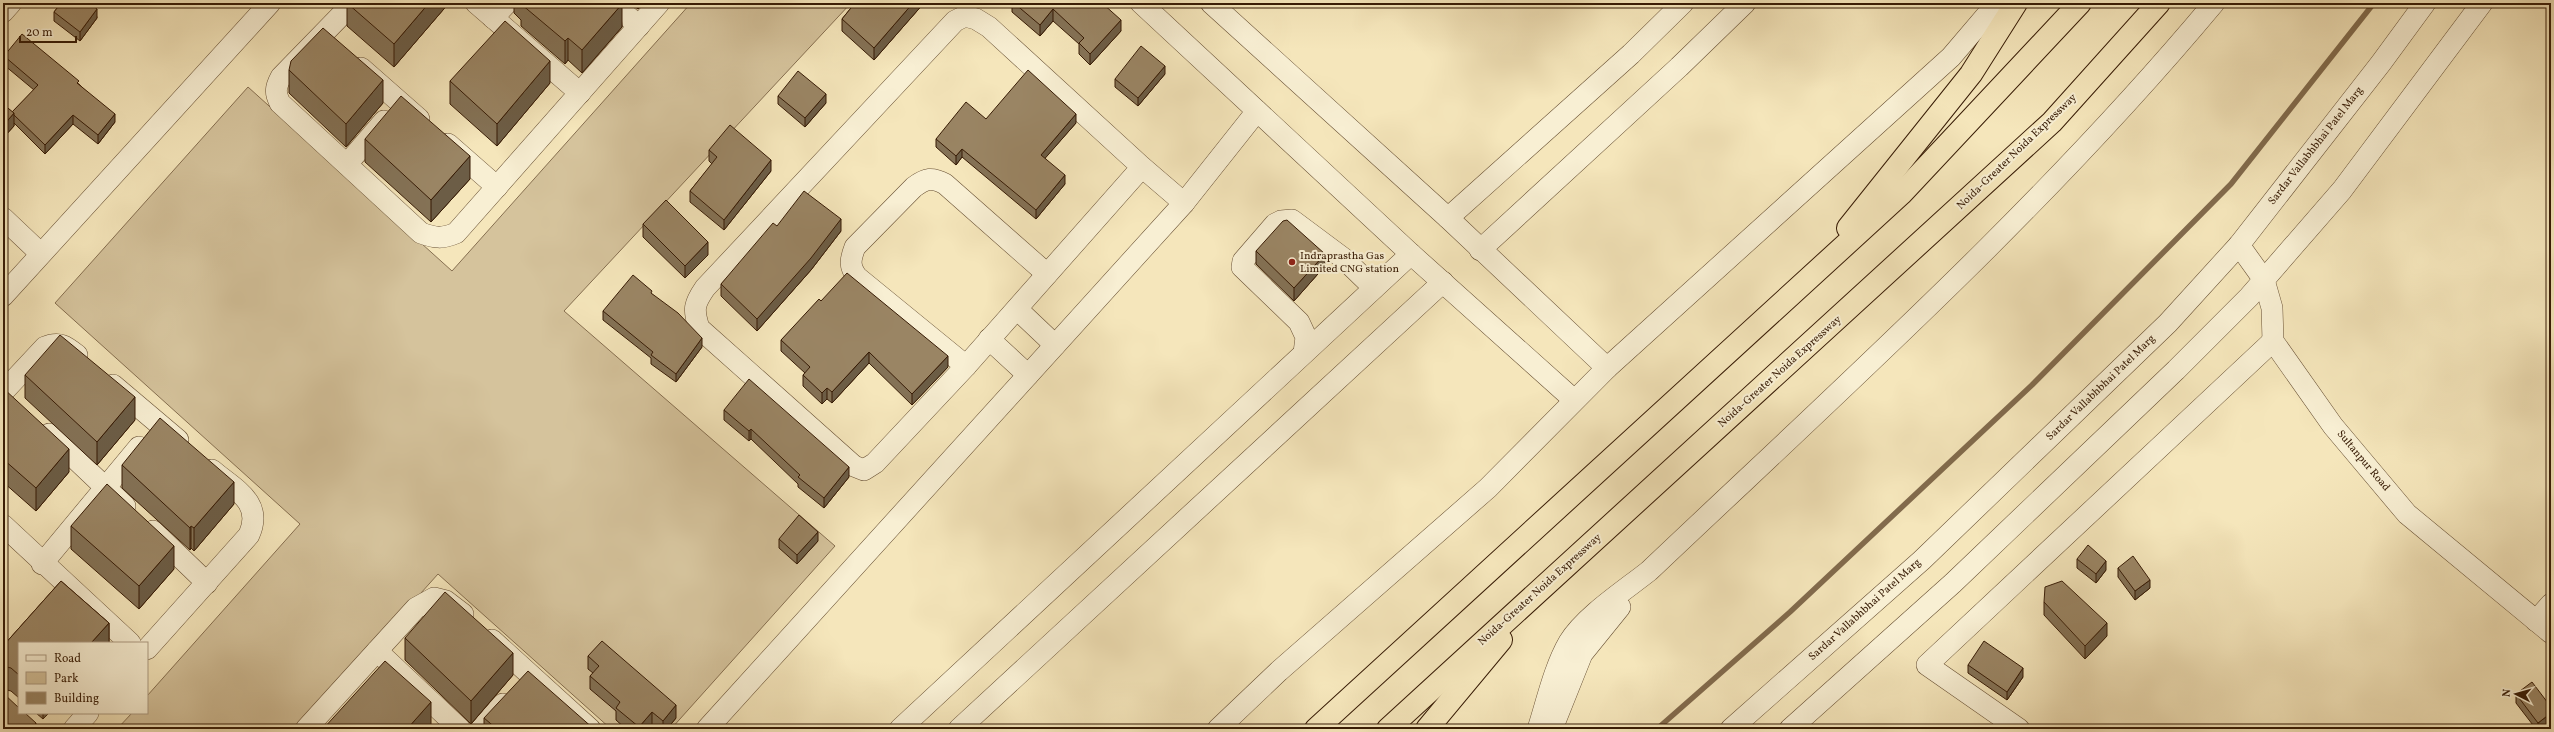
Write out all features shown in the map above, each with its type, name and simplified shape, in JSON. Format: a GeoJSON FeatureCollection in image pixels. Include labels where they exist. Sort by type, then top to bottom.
{"type":"FeatureCollection","features":[{"type":"Feature","properties":{"kind":"highway"},"geometry":{"type":"LineString","coordinates":[[1806,280],[1971,74],[2016,3]]}},
{"type":"Feature","properties":{"kind":"highway"},"geometry":{"type":"LineString","coordinates":[[1316,729],[1901,194],[2080,3]]}},
{"type":"Feature","properties":{"kind":"highway","name":"Noida-Greater Noida Expressway"},"geometry":{"type":"LineString","coordinates":[[1388,729],[2052,122],[2159,3]]}},
{"type":"Feature","properties":{"kind":"highway"},"geometry":{"type":"LineString","coordinates":[[1427,729],[1468,682],[1539,592]]}},
{"type":"Feature","properties":{"kind":"street"},"geometry":{"type":"LineString","coordinates":[[3,12],[11,3]]}},
{"type":"Feature","properties":{"kind":"street"},"geometry":{"type":"LineString","coordinates":[[3,296],[40,253],[270,3]]}},
{"type":"Feature","properties":{"kind":"street"},"geometry":{"type":"LineString","coordinates":[[352,3],[335,45],[281,77],[276,85],[275,94],[280,104],[421,233],[433,238],[444,238],[456,233],[659,3]]}},
{"type":"Feature","properties":{"kind":"street"},"geometry":{"type":"LineString","coordinates":[[476,3],[500,11],[580,93]]}},
{"type":"Feature","properties":{"kind":"street"},"geometry":{"type":"LineString","coordinates":[[612,3],[639,26]]}},
{"type":"Feature","properties":{"kind":"street"},"geometry":{"type":"LineString","coordinates":[[1141,3],[1411,254],[1574,400]]}},
{"type":"Feature","properties":{"kind":"street"},"geometry":{"type":"LineString","coordinates":[[1211,3],[1448,218],[1480,250],[1607,368]]}},
{"type":"Feature","properties":{"kind":"street"},"geometry":{"type":"LineString","coordinates":[[1448,218],[1631,54],[1683,3]]}},
{"type":"Feature","properties":{"kind":"street"},"geometry":{"type":"LineString","coordinates":[[1480,250],[1673,73],[1745,3]]}},
{"type":"Feature","properties":{"kind":"street"},"geometry":{"type":"LineString","coordinates":[[1218,729],[1279,671],[1488,488],[1607,368],[1951,57],[1997,3]]}},
{"type":"Feature","properties":{"kind":"street"},"geometry":{"type":"LineString","coordinates":[[1538,729],[1562,655],[1570,640],[1595,615],[1649,571],[1998,240],[2164,63],[2214,3]]}},
{"type":"Feature","properties":{"kind":"street","name":"Sardar Vallabhbhai Patel Marg"},"geometry":{"type":"LineString","coordinates":[[1731,729],[1922,560],[2168,323],[2239,244],[2381,63],[2425,3]]}},
{"type":"Feature","properties":{"kind":"street"},"geometry":{"type":"LineString","coordinates":[[1790,729],[1953,583],[2176,370],[2264,280],[2342,190],[2482,3]]}},
{"type":"Feature","properties":{"kind":"street"},"geometry":{"type":"LineString","coordinates":[[1142,167],[990,340],[875,463],[864,470],[854,466],[699,328],[694,312],[698,299],[705,288],[956,21],[965,16],[976,19],[989,27],[1142,167],[1184,203]]}},
{"type":"Feature","properties":{"kind":"street"},"geometry":{"type":"LineString","coordinates":[[335,45],[497,187]]}},
{"type":"Feature","properties":{"kind":"street"},"geometry":{"type":"LineString","coordinates":[[346,164],[400,102]]}},
{"type":"Feature","properties":{"kind":"street"},"geometry":{"type":"LineString","coordinates":[[707,729],[1184,203],[1257,111]]}},
{"type":"Feature","properties":{"kind":"street"},"geometry":{"type":"LineString","coordinates":[[966,366],[857,277],[851,269],[850,259],[855,247],[914,187],[923,180],[934,178],[945,184],[1047,274]]}},
{"type":"Feature","properties":{"kind":"street"},"geometry":{"type":"LineString","coordinates":[[3,218],[40,253]]}},
{"type":"Feature","properties":{"kind":"street"},"geometry":{"type":"LineString","coordinates":[[1304,353],[1306,337],[1299,322],[1242,267],[1243,261],[1275,224],[1281,221],[1292,220],[1343,258],[1374,288]]}},
{"type":"Feature","properties":{"kind":"street"},"geometry":{"type":"LineString","coordinates":[[2019,729],[1926,664],[2273,341],[2272,308],[2264,280],[2239,244]]}},
{"type":"Feature","properties":{"kind":"street"},"geometry":{"type":"LineString","coordinates":[[900,729],[1411,254]]}},
{"type":"Feature","properties":{"kind":"street"},"geometry":{"type":"LineString","coordinates":[[960,729],[1443,282]]}},
{"type":"Feature","properties":{"kind":"street"},"geometry":{"type":"LineString","coordinates":[[1017,309],[1055,345]]}},
{"type":"Feature","properties":{"kind":"street"},"geometry":{"type":"LineString","coordinates":[[990,340],[1028,375]]}},
{"type":"Feature","properties":{"kind":"street","name":"Sultanpur Road"},"geometry":{"type":"LineString","coordinates":[[2273,341],[2333,426],[2407,514],[2543,627]]}},
{"type":"Feature","properties":{"kind":"street"},"geometry":{"type":"LineString","coordinates":[[7,397],[45,347],[54,343],[69,349],[247,500],[254,510],[255,522],[249,534],[208,583],[148,648]]}},
{"type":"Feature","properties":{"kind":"street"},"geometry":{"type":"LineString","coordinates":[[42,564],[107,488],[158,423]]}},
{"type":"Feature","properties":{"kind":"street"},"geometry":{"type":"LineString","coordinates":[[37,424],[208,583]]}},
{"type":"Feature","properties":{"kind":"street"},"geometry":{"type":"LineString","coordinates":[[3,525],[42,564],[129,642]]}},
{"type":"Feature","properties":{"kind":"street"},"geometry":{"type":"LineString","coordinates":[[1552,729],[1582,654],[1649,571]]}},
{"type":"Feature","properties":{"kind":"street"},"geometry":{"type":"LineString","coordinates":[[306,729],[416,608],[434,598],[446,601],[455,607],[590,729]]}},
{"type":"Feature","properties":{"kind":"street"},"geometry":{"type":"LineString","coordinates":[[2543,627],[2551,604]]}},
{"type":"Feature","properties":{"kind":"street"},"geometry":{"type":"LineString","coordinates":[[377,651],[460,729]]}},
{"type":"Feature","properties":{"kind":"street"},"geometry":{"type":"LineString","coordinates":[[481,729],[530,674]]}},
{"type":"Feature","properties":{"kind":"street"},"geometry":{"type":"LineString","coordinates":[[74,729],[87,714]]}},
{"type":"Feature","properties":{"kind":"green space"},"geometry":{"type":"Polygon","coordinates":[[[691,3],[851,3],[564,311],[835,546],[671,729],[611,729],[438,574],[299,729],[117,729],[131,714],[148,714],[148,695],[300,524],[55,303],[248,87],[452,271],[691,3]]]}},
{"type":"Feature","properties":{"kind":"building"},"geometry":{"type":"Polygon","coordinates":[[[61,3],[92,3],[91,4],[97,9],[80,32],[54,12],[61,3]]]}},
{"type":"Feature","properties":{"kind":"building"},"geometry":{"type":"Polygon","coordinates":[[[347,3],[429,3],[394,44],[347,3]]]}},
{"type":"Feature","properties":{"kind":"building"},"geometry":{"type":"Polygon","coordinates":[[[855,3],[913,3],[874,48],[842,19],[855,3]]]}},
{"type":"Feature","properties":{"kind":"building"},"geometry":{"type":"Polygon","coordinates":[[[1014,3],[1102,3],[1121,20],[1090,54],[1079,43],[1084,38],[1053,9],[1040,25],[1014,3]]]}},
{"type":"Feature","properties":{"kind":"building"},"geometry":{"type":"Polygon","coordinates":[[[521,4],[622,4],[582,50],[568,38],[565,41],[521,4]]]}},
{"type":"Feature","properties":{"kind":"building"},"geometry":{"type":"Polygon","coordinates":[[[505,21],[550,61],[497,124],[450,81],[505,21]]]}},
{"type":"Feature","properties":{"kind":"building"},"geometry":{"type":"Polygon","coordinates":[[[323,28],[383,80],[346,124],[289,70],[291,61],[323,28]]]}},
{"type":"Feature","properties":{"kind":"building"},"geometry":{"type":"Polygon","coordinates":[[[22,34],[79,81],[77,83],[115,114],[98,135],[73,115],[45,145],[14,115],[12,112],[38,85],[4,56],[22,34]]]}},
{"type":"Feature","properties":{"kind":"building"},"geometry":{"type":"Polygon","coordinates":[[[1141,46],[1165,66],[1138,98],[1115,79],[1141,46]]]}},
{"type":"Feature","properties":{"kind":"building"},"geometry":{"type":"Polygon","coordinates":[[[1028,70],[1076,114],[1041,155],[1065,175],[1036,210],[962,149],[956,156],[936,139],[966,102],[986,119],[1028,70]]]}},
{"type":"Feature","properties":{"kind":"building"},"geometry":{"type":"Polygon","coordinates":[[[798,71],[826,94],[805,118],[778,96],[798,71]]]}},
{"type":"Feature","properties":{"kind":"building"},"geometry":{"type":"Polygon","coordinates":[[[401,96],[470,156],[431,200],[365,139],[401,96]]]}},
{"type":"Feature","properties":{"kind":"building"},"geometry":{"type":"Polygon","coordinates":[[[3,104],[14,113],[3,126],[3,104]]]}},
{"type":"Feature","properties":{"kind":"building"},"geometry":{"type":"Polygon","coordinates":[[[730,125],[771,160],[724,220],[690,191],[717,157],[709,150],[730,125]]]}},
{"type":"Feature","properties":{"kind":"building"},"geometry":{"type":"Polygon","coordinates":[[[804,191],[841,219],[811,258],[757,319],[721,284],[773,223],[777,226],[804,191]]]}},
{"type":"Feature","properties":{"kind":"building"},"geometry":{"type":"Polygon","coordinates":[[[666,200],[708,242],[685,266],[643,224],[666,200]]]}},
{"type":"Feature","properties":{"kind":"building"},"geometry":{"type":"Polygon","coordinates":[[[1287,220],[1325,254],[1294,288],[1256,251],[1283,221],[1287,220]]]}},
{"type":"Feature","properties":{"kind":"building"},"geometry":{"type":"Polygon","coordinates":[[[847,273],[948,356],[912,394],[869,352],[832,392],[827,388],[822,393],[803,375],[810,367],[781,340],[819,299],[821,301],[847,273]]]}},
{"type":"Feature","properties":{"kind":"building"},"geometry":{"type":"Polygon","coordinates":[[[633,275],[652,291],[651,293],[678,313],[702,338],[676,374],[651,355],[653,352],[603,311],[633,275]]]}},
{"type":"Feature","properties":{"kind":"building"},"geometry":{"type":"Polygon","coordinates":[[[60,335],[135,397],[97,442],[25,375],[60,335]]]}},
{"type":"Feature","properties":{"kind":"building"},"geometry":{"type":"Polygon","coordinates":[[[749,379],[849,467],[824,498],[798,477],[800,475],[751,429],[749,431],[724,410],[749,379]]]}},
{"type":"Feature","properties":{"kind":"building"},"geometry":{"type":"Polygon","coordinates":[[[3,388],[69,449],[36,488],[3,459],[3,388]]]}},
{"type":"Feature","properties":{"kind":"building"},"geometry":{"type":"Polygon","coordinates":[[[160,418],[234,482],[194,528],[191,526],[190,528],[122,465],[160,418]]]}},
{"type":"Feature","properties":{"kind":"building"},"geometry":{"type":"Polygon","coordinates":[[[107,484],[174,546],[139,586],[71,526],[107,484]]]}},
{"type":"Feature","properties":{"kind":"building"},"geometry":{"type":"Polygon","coordinates":[[[799,515],[818,532],[797,555],[779,539],[799,515]]]}},
{"type":"Feature","properties":{"kind":"building"},"geometry":{"type":"Polygon","coordinates":[[[2088,545],[2106,561],[2096,574],[2077,559],[2088,545]]]}},
{"type":"Feature","properties":{"kind":"building"},"geometry":{"type":"Polygon","coordinates":[[[2133,556],[2150,580],[2135,591],[2118,568],[2133,556]]]}},
{"type":"Feature","properties":{"kind":"building"},"geometry":{"type":"Polygon","coordinates":[[[61,581],[109,623],[92,642],[18,642],[18,674],[11,668],[3,666],[7,660],[3,657],[3,646],[61,581]]]}},
{"type":"Feature","properties":{"kind":"building"},"geometry":{"type":"Polygon","coordinates":[[[2062,581],[2107,623],[2085,646],[2044,602],[2045,587],[2062,581]]]}},
{"type":"Feature","properties":{"kind":"building"},"geometry":{"type":"Polygon","coordinates":[[[445,592],[513,653],[471,701],[405,638],[445,592]]]}},
{"type":"Feature","properties":{"kind":"building"},"geometry":{"type":"Polygon","coordinates":[[[602,641],[676,705],[663,721],[652,712],[639,727],[616,708],[620,702],[590,676],[599,666],[588,656],[602,641]]]}},
{"type":"Feature","properties":{"kind":"building"},"geometry":{"type":"Polygon","coordinates":[[[1984,641],[2023,668],[2007,692],[1968,665],[1984,641]]]}},
{"type":"Feature","properties":{"kind":"building"},"geometry":{"type":"Polygon","coordinates":[[[385,661],[431,702],[407,729],[323,729],[385,661]]]}},
{"type":"Feature","properties":{"kind":"building"},"geometry":{"type":"Polygon","coordinates":[[[528,671],[594,729],[497,729],[484,718],[528,671]]]}},
{"type":"Feature","properties":{"kind":"building"},"geometry":{"type":"Polygon","coordinates":[[[2532,682],[2551,707],[2551,713],[2538,723],[2516,694],[2532,682]]]}},
{"type":"Feature","properties":{"kind":"building"},"geometry":{"type":"Polygon","coordinates":[[[3,693],[18,707],[18,714],[26,714],[36,723],[31,729],[3,729],[3,693]]]}},
{"type":"Feature","properties":{"kind":"waterway"},"geometry":{"type":"LineString","coordinates":[[1657,729],[1790,612],[2032,385],[2231,184],[2374,3]]}},
{"type":"Feature","properties":{"kind":"place","name":"Indraprastha Gas Limited CNG station"},"geometry":{"type":"Point","coordinates":[1292,262]}}]}
